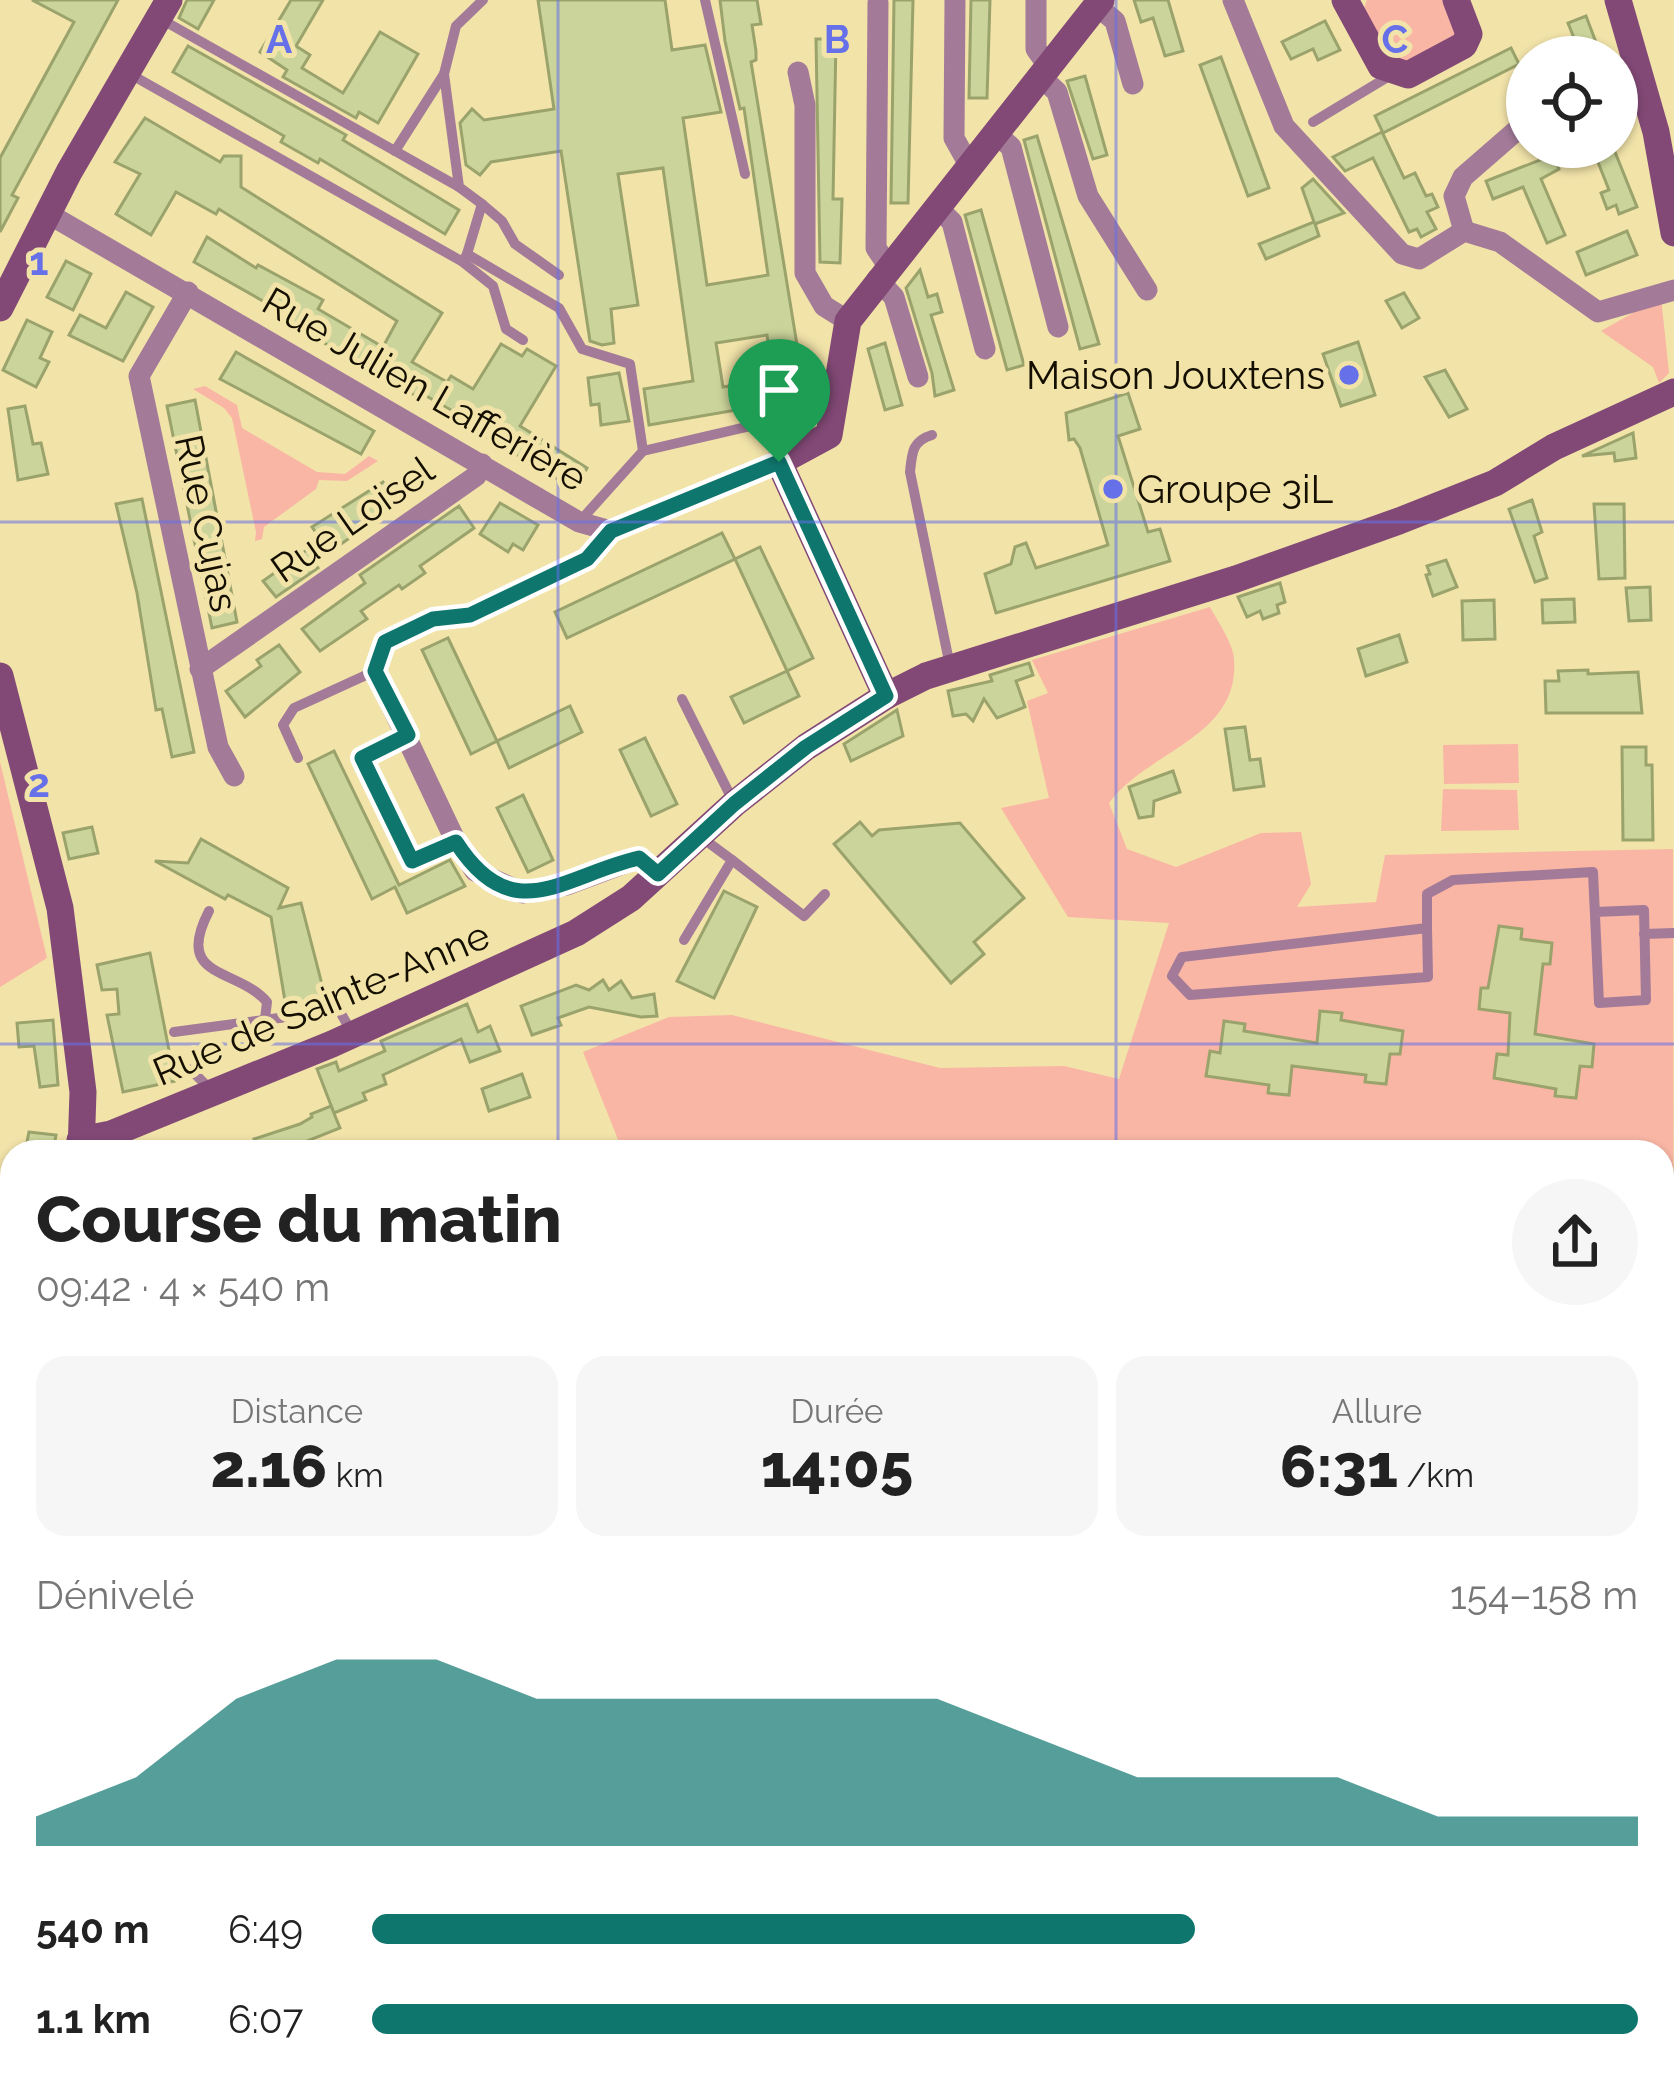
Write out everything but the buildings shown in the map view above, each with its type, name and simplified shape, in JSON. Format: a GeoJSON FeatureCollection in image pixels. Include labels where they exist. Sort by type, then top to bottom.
{"type":"FeatureCollection","features":[{"type":"Feature","properties":{"kind":"street"},"geometry":{"type":"LineString","coordinates":[[955,0],[954,139],[969,165]]}},
{"type":"Feature","properties":{"kind":"street"},"geometry":{"type":"LineString","coordinates":[[1036,0],[1036,49],[1057,92],[1088,196],[1147,290]]}},
{"type":"Feature","properties":{"kind":"street"},"geometry":{"type":"LineString","coordinates":[[1233,0],[1284,126],[1402,254],[1420,259],[1464,231],[1500,242],[1598,312],[1674,290]]}},
{"type":"Feature","properties":{"kind":"street"},"geometry":{"type":"LineString","coordinates":[[1345,0],[1381,66],[1408,75],[1464,45],[1469,34],[1456,0]]}},
{"type":"Feature","properties":{"kind":"street"},"geometry":{"type":"LineString","coordinates":[[1618,0],[1656,132],[1674,233]]}},
{"type":"Feature","properties":{"kind":"street"},"geometry":{"type":"LineString","coordinates":[[878,3],[875,248],[918,376]]}},
{"type":"Feature","properties":{"kind":"street"},"geometry":{"type":"LineString","coordinates":[[886,696],[779,462],[829,435],[848,321],[1099,3],[1115,21],[1132,84]]}},
{"type":"Feature","properties":{"kind":"street"},"geometry":{"type":"LineString","coordinates":[[0,308],[47,213],[164,9]]}},
{"type":"Feature","properties":{"kind":"street"},"geometry":{"type":"LineString","coordinates":[[798,72],[805,105],[805,273],[824,306],[848,321]]}},
{"type":"Feature","properties":{"kind":"street"},"geometry":{"type":"LineString","coordinates":[[995,133],[1011,147],[1058,327]]}},
{"type":"Feature","properties":{"kind":"street"},"geometry":{"type":"LineString","coordinates":[[1464,231],[1454,196],[1463,177],[1506,140]]}},
{"type":"Feature","properties":{"kind":"street"},"geometry":{"type":"LineString","coordinates":[[936,206],[952,222],[985,350]]}},
{"type":"Feature","properties":{"kind":"street","name":"Rue Julien Lafferière"},"geometry":{"type":"LineString","coordinates":[[47,213],[579,522],[611,531],[779,462]]}},
{"type":"Feature","properties":{"kind":"street","name":"Rue Cujas"},"geometry":{"type":"LineString","coordinates":[[188,292],[139,376],[218,747],[234,776]]}},
{"type":"Feature","properties":{"kind":"street","name":"Rue de Sainte-Anne"},"geometry":{"type":"LineString","coordinates":[[97,1140],[353,1034],[576,933],[658,874],[734,804],[806,747],[886,696],[950,666],[1236,579],[1399,521],[1495,483],[1554,447],[1674,392]]}},
{"type":"Feature","properties":{"kind":"street","name":"Rue Loisel"},"geometry":{"type":"LineString","coordinates":[[200,669],[476,476],[482,464]]}},
{"type":"Feature","properties":{"kind":"street"},"geometry":{"type":"LineString","coordinates":[[611,531],[587,559],[470,615],[433,619],[385,642],[375,671],[456,842],[475,871],[523,893],[567,885],[639,858],[658,874]]}},
{"type":"Feature","properties":{"kind":"street"},"geometry":{"type":"LineString","coordinates":[[0,676],[60,908],[83,1092],[80,1140]]}},
{"type":"Feature","properties":{"kind":"lane"},"geometry":{"type":"LineString","coordinates":[[394,151],[444,74],[455,26],[483,0]]}},
{"type":"Feature","properties":{"kind":"lane"},"geometry":{"type":"LineString","coordinates":[[705,0],[746,173]]}},
{"type":"Feature","properties":{"kind":"lane"},"geometry":{"type":"LineString","coordinates":[[164,9],[459,187],[502,221],[515,244],[559,275]]}},
{"type":"Feature","properties":{"kind":"lane"},"geometry":{"type":"LineString","coordinates":[[128,72],[560,308],[582,349],[629,364],[643,452]]}},
{"type":"Feature","properties":{"kind":"lane"},"geometry":{"type":"LineString","coordinates":[[1313,122],[1394,73]]}},
{"type":"Feature","properties":{"kind":"lane"},"geometry":{"type":"LineString","coordinates":[[444,74],[459,187]]}},
{"type":"Feature","properties":{"kind":"lane"},"geometry":{"type":"LineString","coordinates":[[465,258],[482,204]]}},
{"type":"Feature","properties":{"kind":"lane"},"geometry":{"type":"LineString","coordinates":[[465,258],[493,286],[506,329],[523,340]]}},
{"type":"Feature","properties":{"kind":"lane"},"geometry":{"type":"LineString","coordinates":[[579,522],[643,452],[763,423]]}},
{"type":"Feature","properties":{"kind":"lane"},"geometry":{"type":"LineString","coordinates":[[932,435],[920,438],[912,449],[910,472],[950,666]]}},
{"type":"Feature","properties":{"kind":"lane"},"geometry":{"type":"LineString","coordinates":[[298,758],[283,725],[294,708],[375,671]]}},
{"type":"Feature","properties":{"kind":"lane"},"geometry":{"type":"LineString","coordinates":[[682,699],[734,804]]}},
{"type":"Feature","properties":{"kind":"lane"},"geometry":{"type":"LineString","coordinates":[[408,735],[362,758],[412,861],[456,842]]}},
{"type":"Feature","properties":{"kind":"lane"},"geometry":{"type":"LineString","coordinates":[[701,837],[804,916],[825,895]]}},
{"type":"Feature","properties":{"kind":"lane"},"geometry":{"type":"LineString","coordinates":[[684,940],[732,860]]}},
{"type":"Feature","properties":{"kind":"lane"},"geometry":{"type":"LineString","coordinates":[[1427,928],[1182,957],[1172,976],[1190,995],[1428,977],[1427,894],[1453,880],[1593,872],[1599,1003],[1646,1000],[1644,910],[1595,912]]}},
{"type":"Feature","properties":{"kind":"lane"},"geometry":{"type":"LineString","coordinates":[[209,911],[198,941],[202,960],[211,970],[257,991],[267,1002],[265,1019]]}},
{"type":"Feature","properties":{"kind":"lane"},"geometry":{"type":"LineString","coordinates":[[1645,934],[1674,934]]}},
{"type":"Feature","properties":{"kind":"lane"},"geometry":{"type":"LineString","coordinates":[[174,1032],[338,1010],[353,1034]]}},
{"type":"Feature","properties":{"kind":"lane"},"geometry":{"type":"LineString","coordinates":[[182,1068],[191,1070],[214,1093]]}},
{"type":"Feature","properties":{"kind":"shaded area"},"geometry":{"type":"Polygon","coordinates":[[[1367,0],[1446,0],[1458,32],[1456,40],[1408,63],[1391,63],[1363,11],[1367,0]]]}},
{"type":"Feature","properties":{"kind":"shaded area"},"geometry":{"type":"Polygon","coordinates":[[[1661,297],[1669,373],[1659,383],[1653,367],[1601,331],[1661,297]]]}},
{"type":"Feature","properties":{"kind":"shaded area"},"geometry":{"type":"Polygon","coordinates":[[[205,386],[237,405],[242,428],[317,472],[345,474],[369,456],[378,461],[347,481],[319,480],[316,489],[264,527],[262,539],[255,541],[232,418],[193,389],[205,386]]]}},
{"type":"Feature","properties":{"kind":"shaded area"},"geometry":{"type":"Polygon","coordinates":[[[1210,607],[1234,659],[1232,686],[1222,707],[1207,725],[1109,803],[1127,849],[1176,867],[1261,833],[1301,832],[1311,884],[1297,907],[1376,902],[1385,855],[1673,849],[1673,1140],[618,1140],[583,1052],[669,1017],[732,1015],[940,1068],[1064,1066],[1119,1079],[1169,923],[1068,917],[1001,808],[1049,798],[1027,701],[1048,693],[1032,660],[1210,607]]]}},
{"type":"Feature","properties":{"kind":"shaded area"},"geometry":{"type":"Polygon","coordinates":[[[1518,744],[1519,783],[1444,784],[1443,745],[1518,744]]]}},
{"type":"Feature","properties":{"kind":"shaded area"},"geometry":{"type":"Polygon","coordinates":[[[0,762],[47,958],[0,987],[0,762]]]}},
{"type":"Feature","properties":{"kind":"shaded area"},"geometry":{"type":"Polygon","coordinates":[[[1443,789],[1517,790],[1519,830],[1441,831],[1443,789]]]}},
{"type":"Feature","properties":{"kind":"place","name":"Maison Jouxtens"},"geometry":{"type":"Point","coordinates":[1349,375]}},
{"type":"Feature","properties":{"kind":"place","name":"Groupe 3iL"},"geometry":{"type":"Point","coordinates":[1113,489]}},
{"type":"Feature","properties":{"kind":"route"},"geometry":{"type":"LineString","coordinates":[[779,462],[886,696],[806,747],[734,804],[658,874],[639,858],[567,885],[523,893],[475,871],[456,842],[412,861],[362,758],[408,735],[375,671],[385,642],[433,619],[470,615],[587,559],[611,531],[779,462]]}}]}
